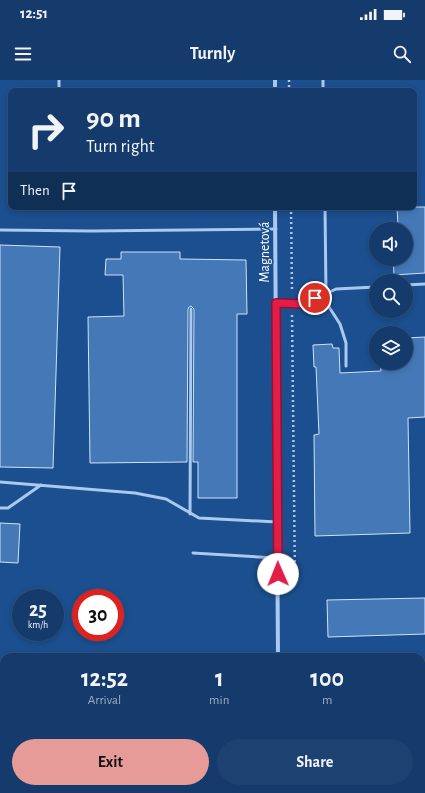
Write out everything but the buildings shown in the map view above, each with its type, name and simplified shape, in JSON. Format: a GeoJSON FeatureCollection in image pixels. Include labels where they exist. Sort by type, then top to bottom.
{"type":"FeatureCollection","features":[{"type":"Feature","properties":{"kind":"street","name":"Magnetová"},"geometry":{"type":"LineString","coordinates":[[275,210],[278,653]]}},
{"type":"Feature","properties":{"kind":"lane"},"geometry":{"type":"LineString","coordinates":[[325,210],[326,293],[328,308],[340,324],[346,343],[346,366]]}},
{"type":"Feature","properties":{"kind":"lane"},"geometry":{"type":"LineString","coordinates":[[0,230],[91,231],[276,229]]}},
{"type":"Feature","properties":{"kind":"lane"},"geometry":{"type":"LineString","coordinates":[[413,285],[425,284]]}},
{"type":"Feature","properties":{"kind":"lane"},"geometry":{"type":"LineString","coordinates":[[276,303],[304,304],[336,289],[369,287]]}},
{"type":"Feature","properties":{"kind":"lane"},"geometry":{"type":"LineString","coordinates":[[190,514],[191,310]]}},
{"type":"Feature","properties":{"kind":"lane"},"geometry":{"type":"LineString","coordinates":[[0,482],[135,493],[166,499],[199,518],[278,522]]}},
{"type":"Feature","properties":{"kind":"lane"},"geometry":{"type":"LineString","coordinates":[[0,508],[8,508],[41,485]]}},
{"type":"Feature","properties":{"kind":"lane"},"geometry":{"type":"LineString","coordinates":[[194,553],[277,558]]}},
{"type":"Feature","properties":{"kind":"path"},"geometry":{"type":"LineString","coordinates":[[290,210],[295,582]]}},
{"type":"Feature","properties":{"kind":"route"},"geometry":{"type":"LineString","coordinates":[[278,574],[276,303],[304,304],[315,298]]}}]}
